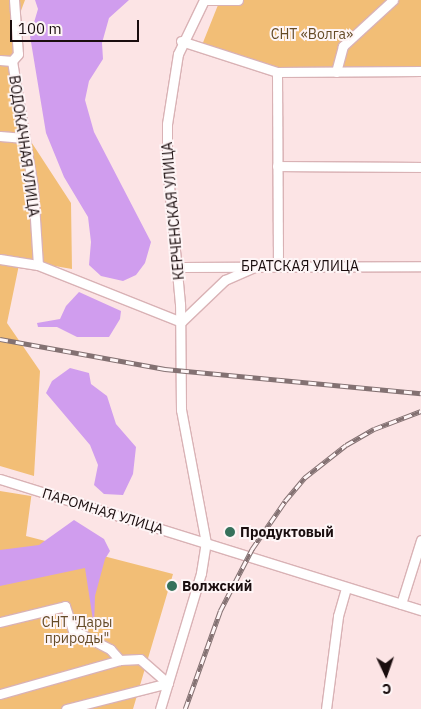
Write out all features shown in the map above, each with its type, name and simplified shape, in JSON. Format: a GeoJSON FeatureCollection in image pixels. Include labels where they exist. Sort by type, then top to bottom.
{"type":"FeatureCollection","features":[{"type":"Feature","properties":{"kind":"street","name":"ВОДОКАЧНАЯ УЛИЦА"},"geometry":{"type":"LineString","coordinates":[[14,0],[18,54],[12,61],[33,188],[38,265]]}},
{"type":"Feature","properties":{"kind":"street"},"geometry":{"type":"LineString","coordinates":[[204,0],[238,0]]}},
{"type":"Feature","properties":{"kind":"street","name":"КЕРЧЕНСКАЯ УЛИЦА"},"geometry":{"type":"LineString","coordinates":[[204,0],[181,42],[167,124],[167,163],[178,267],[181,322],[181,410],[206,543]]}},
{"type":"Feature","properties":{"kind":"street"},"geometry":{"type":"LineString","coordinates":[[336,72],[343,46],[394,0]]}},
{"type":"Feature","properties":{"kind":"street"},"geometry":{"type":"LineString","coordinates":[[181,42],[277,72],[421,71]]}},
{"type":"Feature","properties":{"kind":"street"},"geometry":{"type":"LineString","coordinates":[[0,60],[12,61]]}},
{"type":"Feature","properties":{"kind":"street"},"geometry":{"type":"LineString","coordinates":[[277,72],[278,266]]}},
{"type":"Feature","properties":{"kind":"street"},"geometry":{"type":"LineString","coordinates":[[0,136],[24,138]]}},
{"type":"Feature","properties":{"kind":"street"},"geometry":{"type":"LineString","coordinates":[[277,166],[421,167]]}},
{"type":"Feature","properties":{"kind":"street"},"geometry":{"type":"LineString","coordinates":[[0,259],[38,265],[172,316],[181,322],[226,280],[257,266]]}},
{"type":"Feature","properties":{"kind":"street","name":"БРАТСКАЯ УЛИЦА"},"geometry":{"type":"LineString","coordinates":[[178,267],[421,266]]}},
{"type":"Feature","properties":{"kind":"street","name":"ПАРОМНАЯ УЛИЦА"},"geometry":{"type":"LineString","coordinates":[[0,479],[421,610]]}},
{"type":"Feature","properties":{"kind":"street"},"geometry":{"type":"LineString","coordinates":[[400,604],[421,540]]}},
{"type":"Feature","properties":{"kind":"street"},"geometry":{"type":"LineString","coordinates":[[160,709],[201,573],[206,543]]}},
{"type":"Feature","properties":{"kind":"street"},"geometry":{"type":"LineString","coordinates":[[326,709],[338,616],[346,588]]}},
{"type":"Feature","properties":{"kind":"street"},"geometry":{"type":"LineString","coordinates":[[0,622],[65,606],[73,630],[110,649],[120,660]]}},
{"type":"Feature","properties":{"kind":"street"},"geometry":{"type":"LineString","coordinates":[[0,694],[120,660],[140,659],[168,683]]}},
{"type":"Feature","properties":{"kind":"street"},"geometry":{"type":"LineString","coordinates":[[66,709],[168,683]]}},
{"type":"Feature","properties":{"kind":"green space"},"geometry":{"type":"Polygon","coordinates":[[[0,0],[25,0],[19,16],[15,62],[28,137],[71,203],[72,269],[20,260],[7,323],[40,371],[34,476],[0,466],[0,0]]]}},
{"type":"Feature","properties":{"kind":"green space","name":"СНТ «Волга»"},"geometry":{"type":"Polygon","coordinates":[[[220,0],[421,0],[421,67],[278,67],[202,45],[220,0]]]}},
{"type":"Feature","properties":{"kind":"green space","name":"СНТ \"Дары природы\""},"geometry":{"type":"Polygon","coordinates":[[[34,476],[26,536],[173,574],[133,709],[0,709],[0,491],[31,496],[34,476]]]}},
{"type":"Feature","properties":{"kind":"shaded area"},"geometry":{"type":"Polygon","coordinates":[[[35,0],[129,0],[109,18],[102,43],[103,59],[89,81],[85,100],[94,132],[151,242],[145,263],[136,275],[123,281],[101,276],[89,265],[91,242],[88,217],[64,177],[46,133],[30,36],[38,9],[35,0]]]}},
{"type":"Feature","properties":{"kind":"shaded area"},"geometry":{"type":"Polygon","coordinates":[[[79,292],[121,311],[120,319],[109,337],[77,337],[57,327],[38,327],[37,323],[60,319],[66,306],[79,292]]]}},
{"type":"Feature","properties":{"kind":"shaded area"},"geometry":{"type":"Polygon","coordinates":[[[70,368],[89,373],[91,384],[107,396],[116,424],[136,447],[133,474],[123,495],[104,494],[94,485],[98,465],[90,445],[46,393],[52,381],[70,368]]]}},
{"type":"Feature","properties":{"kind":"shaded area"},"geometry":{"type":"Polygon","coordinates":[[[74,520],[104,539],[110,551],[105,559],[95,596],[94,627],[85,568],[0,586],[0,550],[39,545],[74,520]]]}},
{"type":"Feature","properties":{"kind":"railway"},"geometry":{"type":"LineString","coordinates":[[0,339],[165,369],[421,393]]}},
{"type":"Feature","properties":{"kind":"railway"},"geometry":{"type":"LineString","coordinates":[[185,709],[220,611],[252,549],[285,501],[304,478],[346,445],[374,429],[421,411]]}},
{"type":"Feature","properties":{"kind":"place","name":"Продуктовый"},"geometry":{"type":"Point","coordinates":[230,532]}},
{"type":"Feature","properties":{"kind":"place","name":"Волжский"},"geometry":{"type":"Point","coordinates":[172,586]}}]}
